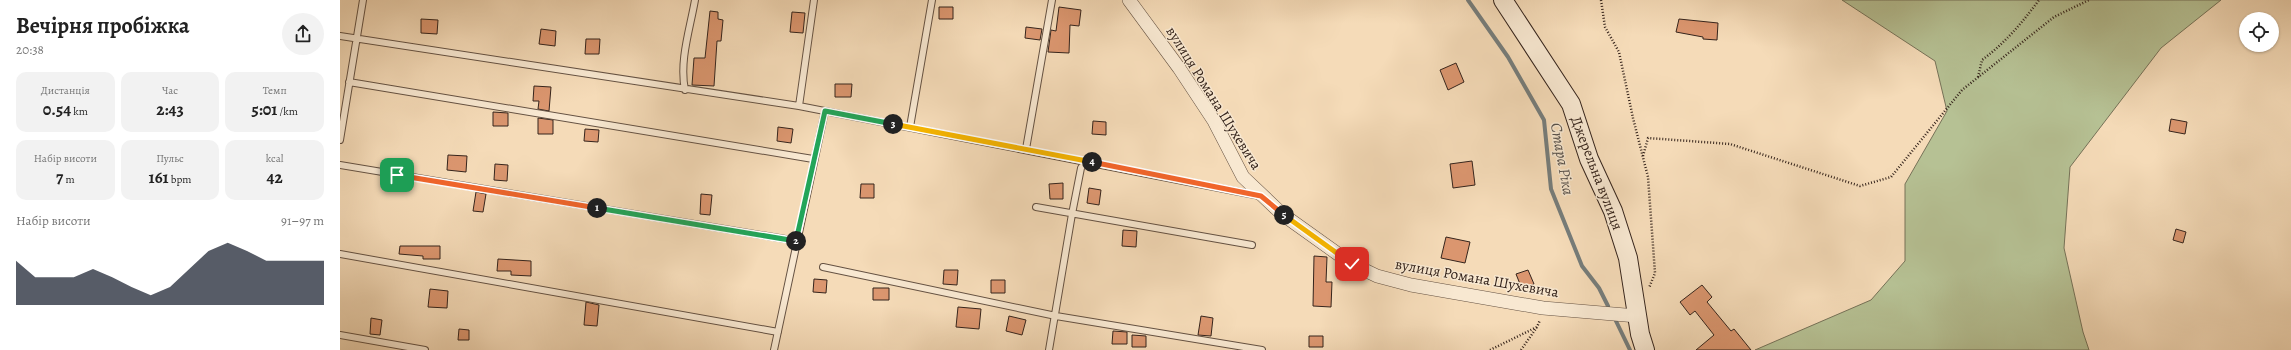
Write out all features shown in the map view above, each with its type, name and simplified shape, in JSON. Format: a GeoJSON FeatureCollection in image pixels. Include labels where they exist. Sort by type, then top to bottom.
{"type":"FeatureCollection","features":[{"type":"Feature","properties":{"kind":"street","name":"вулиця Романа Шухевича"},"geometry":{"type":"LineString","coordinates":[[1129,0],[1179,68],[1214,121],[1243,177],[1261,196],[1282,214],[1352,264],[1377,276],[1411,285],[1543,308],[1631,316]]}},
{"type":"Feature","properties":{"kind":"street","name":"Джерельна вулиця"},"geometry":{"type":"LineString","coordinates":[[1502,0],[1571,104],[1589,159],[1613,211],[1628,258],[1631,316],[1645,350]]}},
{"type":"Feature","properties":{"kind":"lane"},"geometry":{"type":"LineString","coordinates":[[340,140],[363,0]]}},
{"type":"Feature","properties":{"kind":"lane"},"geometry":{"type":"LineString","coordinates":[[685,90],[683,78],[684,60],[695,0]]}},
{"type":"Feature","properties":{"kind":"lane"},"geometry":{"type":"LineString","coordinates":[[799,106],[814,0]]}},
{"type":"Feature","properties":{"kind":"lane"},"geometry":{"type":"LineString","coordinates":[[910,127],[932,0]]}},
{"type":"Feature","properties":{"kind":"lane"},"geometry":{"type":"LineString","coordinates":[[1026,150],[1052,0]]}},
{"type":"Feature","properties":{"kind":"lane"},"geometry":{"type":"LineString","coordinates":[[340,36],[685,90],[799,106],[1261,196]]}},
{"type":"Feature","properties":{"kind":"lane"},"geometry":{"type":"LineString","coordinates":[[349,82],[814,159]]}},
{"type":"Feature","properties":{"kind":"lane"},"geometry":{"type":"LineString","coordinates":[[774,350],[825,111]]}},
{"type":"Feature","properties":{"kind":"lane"},"geometry":{"type":"LineString","coordinates":[[1049,350],[1081,168],[1086,161]]}},
{"type":"Feature","properties":{"kind":"lane"},"geometry":{"type":"LineString","coordinates":[[340,165],[797,241]]}},
{"type":"Feature","properties":{"kind":"lane"},"geometry":{"type":"LineString","coordinates":[[1036,207],[1252,245]]}},
{"type":"Feature","properties":{"kind":"lane"},"geometry":{"type":"LineString","coordinates":[[340,254],[778,332]]}},
{"type":"Feature","properties":{"kind":"lane"},"geometry":{"type":"LineString","coordinates":[[823,267],[1056,316],[1262,350]]}},
{"type":"Feature","properties":{"kind":"lane"},"geometry":{"type":"LineString","coordinates":[[340,335],[425,350]]}},
{"type":"Feature","properties":{"kind":"path"},"geometry":{"type":"LineString","coordinates":[[1601,0],[1605,27],[1619,52],[1648,177],[1653,228],[1655,273],[1646,295]]}},
{"type":"Feature","properties":{"kind":"path"},"geometry":{"type":"LineString","coordinates":[[1978,78],[1982,60],[1997,49],[2021,24],[2039,0]]}},
{"type":"Feature","properties":{"kind":"path"},"geometry":{"type":"LineString","coordinates":[[1643,156],[1648,138],[1730,144],[1860,186],[1891,177],[1962,90],[2054,17],[2089,0]]}},
{"type":"Feature","properties":{"kind":"path"},"geometry":{"type":"LineString","coordinates":[[1521,350],[1538,327],[1543,308]]}},
{"type":"Feature","properties":{"kind":"path"},"geometry":{"type":"LineString","coordinates":[[1490,350],[1538,327]]}},
{"type":"Feature","properties":{"kind":"green space"},"geometry":{"type":"Polygon","coordinates":[[[1842,0],[2221,0],[2161,48],[2070,167],[2064,248],[2083,332],[2089,350],[1755,350],[1871,300],[1905,261],[1905,184],[1947,111],[1935,61],[1842,0]]]}},
{"type":"Feature","properties":{"kind":"building"},"geometry":{"type":"Polygon","coordinates":[[[939,7],[953,7],[953,19],[939,19],[939,7]]]}},
{"type":"Feature","properties":{"kind":"building"},"geometry":{"type":"Polygon","coordinates":[[[1059,7],[1081,10],[1079,26],[1070,25],[1069,53],[1048,52],[1051,30],[1056,31],[1059,7]]]}},
{"type":"Feature","properties":{"kind":"building"},"geometry":{"type":"Polygon","coordinates":[[[710,11],[718,12],[718,19],[723,20],[721,41],[717,41],[714,86],[692,85],[694,58],[705,58],[710,11]]]}},
{"type":"Feature","properties":{"kind":"building"},"geometry":{"type":"Polygon","coordinates":[[[792,12],[805,13],[803,33],[790,32],[792,12]]]}},
{"type":"Feature","properties":{"kind":"building"},"geometry":{"type":"Polygon","coordinates":[[[421,19],[438,20],[437,34],[421,33],[421,19]]]}},
{"type":"Feature","properties":{"kind":"building"},"geometry":{"type":"Polygon","coordinates":[[[1679,19],[1718,23],[1717,40],[1703,39],[1703,37],[1676,32],[1679,19]]]}},
{"type":"Feature","properties":{"kind":"building"},"geometry":{"type":"Polygon","coordinates":[[[1026,27],[1042,29],[1040,40],[1025,38],[1026,27]]]}},
{"type":"Feature","properties":{"kind":"building"},"geometry":{"type":"Polygon","coordinates":[[[541,29],[556,31],[555,46],[539,44],[541,29]]]}},
{"type":"Feature","properties":{"kind":"building"},"geometry":{"type":"Polygon","coordinates":[[[586,39],[600,39],[599,54],[585,54],[586,39]]]}},
{"type":"Feature","properties":{"kind":"building"},"geometry":{"type":"Polygon","coordinates":[[[1456,63],[1464,82],[1448,90],[1440,70],[1456,63]]]}},
{"type":"Feature","properties":{"kind":"building"},"geometry":{"type":"Polygon","coordinates":[[[835,84],[852,84],[851,97],[835,97],[835,84]]]}},
{"type":"Feature","properties":{"kind":"building"},"geometry":{"type":"Polygon","coordinates":[[[534,86],[551,87],[549,111],[538,109],[539,101],[533,101],[534,86]]]}},
{"type":"Feature","properties":{"kind":"building"},"geometry":{"type":"Polygon","coordinates":[[[493,112],[508,113],[508,126],[493,126],[493,112]]]}},
{"type":"Feature","properties":{"kind":"building"},"geometry":{"type":"Polygon","coordinates":[[[538,118],[553,120],[553,134],[538,134],[538,118]]]}},
{"type":"Feature","properties":{"kind":"building"},"geometry":{"type":"Polygon","coordinates":[[[2171,119],[2187,122],[2185,134],[2169,131],[2171,119]]]}},
{"type":"Feature","properties":{"kind":"building"},"geometry":{"type":"Polygon","coordinates":[[[1093,121],[1106,122],[1106,135],[1092,134],[1093,121]]]}},
{"type":"Feature","properties":{"kind":"building"},"geometry":{"type":"Polygon","coordinates":[[[778,127],[793,129],[791,143],[777,141],[778,127]]]}},
{"type":"Feature","properties":{"kind":"building"},"geometry":{"type":"Polygon","coordinates":[[[585,129],[599,130],[598,142],[584,141],[585,129]]]}},
{"type":"Feature","properties":{"kind":"building"},"geometry":{"type":"Polygon","coordinates":[[[448,155],[467,156],[466,172],[447,170],[448,155]]]}},
{"type":"Feature","properties":{"kind":"building"},"geometry":{"type":"Polygon","coordinates":[[[1472,161],[1475,185],[1453,188],[1450,164],[1472,161]]]}},
{"type":"Feature","properties":{"kind":"building"},"geometry":{"type":"Polygon","coordinates":[[[495,164],[508,165],[507,181],[494,180],[495,164]]]}},
{"type":"Feature","properties":{"kind":"building"},"geometry":{"type":"Polygon","coordinates":[[[1063,183],[1063,199],[1050,199],[1049,184],[1063,183]]]}},
{"type":"Feature","properties":{"kind":"building"},"geometry":{"type":"Polygon","coordinates":[[[861,184],[874,184],[874,198],[860,198],[861,184]]]}},
{"type":"Feature","properties":{"kind":"building"},"geometry":{"type":"Polygon","coordinates":[[[1089,188],[1101,190],[1099,205],[1087,203],[1089,188]]]}},
{"type":"Feature","properties":{"kind":"building"},"geometry":{"type":"Polygon","coordinates":[[[476,192],[486,194],[483,212],[473,211],[476,192]]]}},
{"type":"Feature","properties":{"kind":"building"},"geometry":{"type":"Polygon","coordinates":[[[701,194],[712,195],[710,215],[700,214],[701,194]]]}},
{"type":"Feature","properties":{"kind":"building"},"geometry":{"type":"Polygon","coordinates":[[[2176,229],[2186,232],[2183,243],[2173,240],[2176,229]]]}},
{"type":"Feature","properties":{"kind":"building"},"geometry":{"type":"Polygon","coordinates":[[[1123,230],[1137,231],[1136,247],[1122,246],[1123,230]]]}},
{"type":"Feature","properties":{"kind":"building"},"geometry":{"type":"Polygon","coordinates":[[[1446,237],[1470,242],[1465,263],[1441,258],[1446,237]]]}},
{"type":"Feature","properties":{"kind":"building"},"geometry":{"type":"Polygon","coordinates":[[[400,246],[440,246],[440,259],[423,259],[423,256],[399,254],[400,246]]]}},
{"type":"Feature","properties":{"kind":"building"},"geometry":{"type":"Polygon","coordinates":[[[1314,256],[1327,257],[1326,282],[1332,282],[1331,307],[1313,306],[1314,256]]]}},
{"type":"Feature","properties":{"kind":"building"},"geometry":{"type":"Polygon","coordinates":[[[498,259],[531,261],[531,276],[511,275],[511,271],[497,271],[498,259]]]}},
{"type":"Feature","properties":{"kind":"building"},"geometry":{"type":"Polygon","coordinates":[[[944,270],[958,270],[957,285],[943,284],[944,270]]]}},
{"type":"Feature","properties":{"kind":"building"},"geometry":{"type":"Polygon","coordinates":[[[1528,270],[1534,284],[1522,289],[1516,274],[1528,270]]]}},
{"type":"Feature","properties":{"kind":"building"},"geometry":{"type":"Polygon","coordinates":[[[814,279],[827,280],[826,293],[813,292],[814,279]]]}},
{"type":"Feature","properties":{"kind":"building"},"geometry":{"type":"Polygon","coordinates":[[[991,280],[1005,280],[1005,293],[991,293],[991,280]]]}},
{"type":"Feature","properties":{"kind":"building"},"geometry":{"type":"Polygon","coordinates":[[[1702,285],[1712,297],[1707,302],[1731,331],[1734,329],[1751,350],[1696,350],[1714,335],[1695,311],[1690,315],[1680,302],[1702,285]]]}},
{"type":"Feature","properties":{"kind":"building"},"geometry":{"type":"Polygon","coordinates":[[[873,288],[889,288],[889,300],[873,300],[873,288]]]}},
{"type":"Feature","properties":{"kind":"building"},"geometry":{"type":"Polygon","coordinates":[[[430,289],[448,291],[447,308],[428,307],[430,289]]]}},
{"type":"Feature","properties":{"kind":"building"},"geometry":{"type":"Polygon","coordinates":[[[586,302],[599,305],[597,326],[584,325],[586,302]]]}},
{"type":"Feature","properties":{"kind":"building"},"geometry":{"type":"Polygon","coordinates":[[[958,307],[981,309],[979,329],[956,327],[958,307]]]}},
{"type":"Feature","properties":{"kind":"building"},"geometry":{"type":"Polygon","coordinates":[[[1009,316],[1026,320],[1022,335],[1006,331],[1009,316]]]}},
{"type":"Feature","properties":{"kind":"building"},"geometry":{"type":"Polygon","coordinates":[[[1201,316],[1213,318],[1211,336],[1198,335],[1201,316]]]}},
{"type":"Feature","properties":{"kind":"building"},"geometry":{"type":"Polygon","coordinates":[[[371,318],[382,320],[380,335],[370,334],[371,318]]]}},
{"type":"Feature","properties":{"kind":"building"},"geometry":{"type":"Polygon","coordinates":[[[459,329],[469,330],[469,340],[458,340],[459,329]]]}},
{"type":"Feature","properties":{"kind":"building"},"geometry":{"type":"Polygon","coordinates":[[[1113,331],[1127,332],[1127,344],[1112,344],[1113,331]]]}},
{"type":"Feature","properties":{"kind":"building"},"geometry":{"type":"Polygon","coordinates":[[[1132,335],[1146,336],[1146,347],[1132,347],[1132,335]]]}},
{"type":"Feature","properties":{"kind":"building"},"geometry":{"type":"Polygon","coordinates":[[[1309,336],[1323,336],[1323,347],[1309,347],[1309,336]]]}},
{"type":"Feature","properties":{"kind":"waterway","name":"Стара Ріка"},"geometry":{"type":"LineString","coordinates":[[1468,0],[1508,57],[1544,120],[1551,189],[1582,266],[1599,288],[1608,306]]}},
{"type":"Feature","properties":{"kind":"waterway","name":"Стара Ріка"},"geometry":{"type":"LineString","coordinates":[[1615,319],[1630,350]]}},
{"type":"Feature","properties":{"kind":"route"},"geometry":{"type":"LineString","coordinates":[[397,175],[797,241],[825,111],[1261,196],[1282,214],[1352,264]]}}]}
